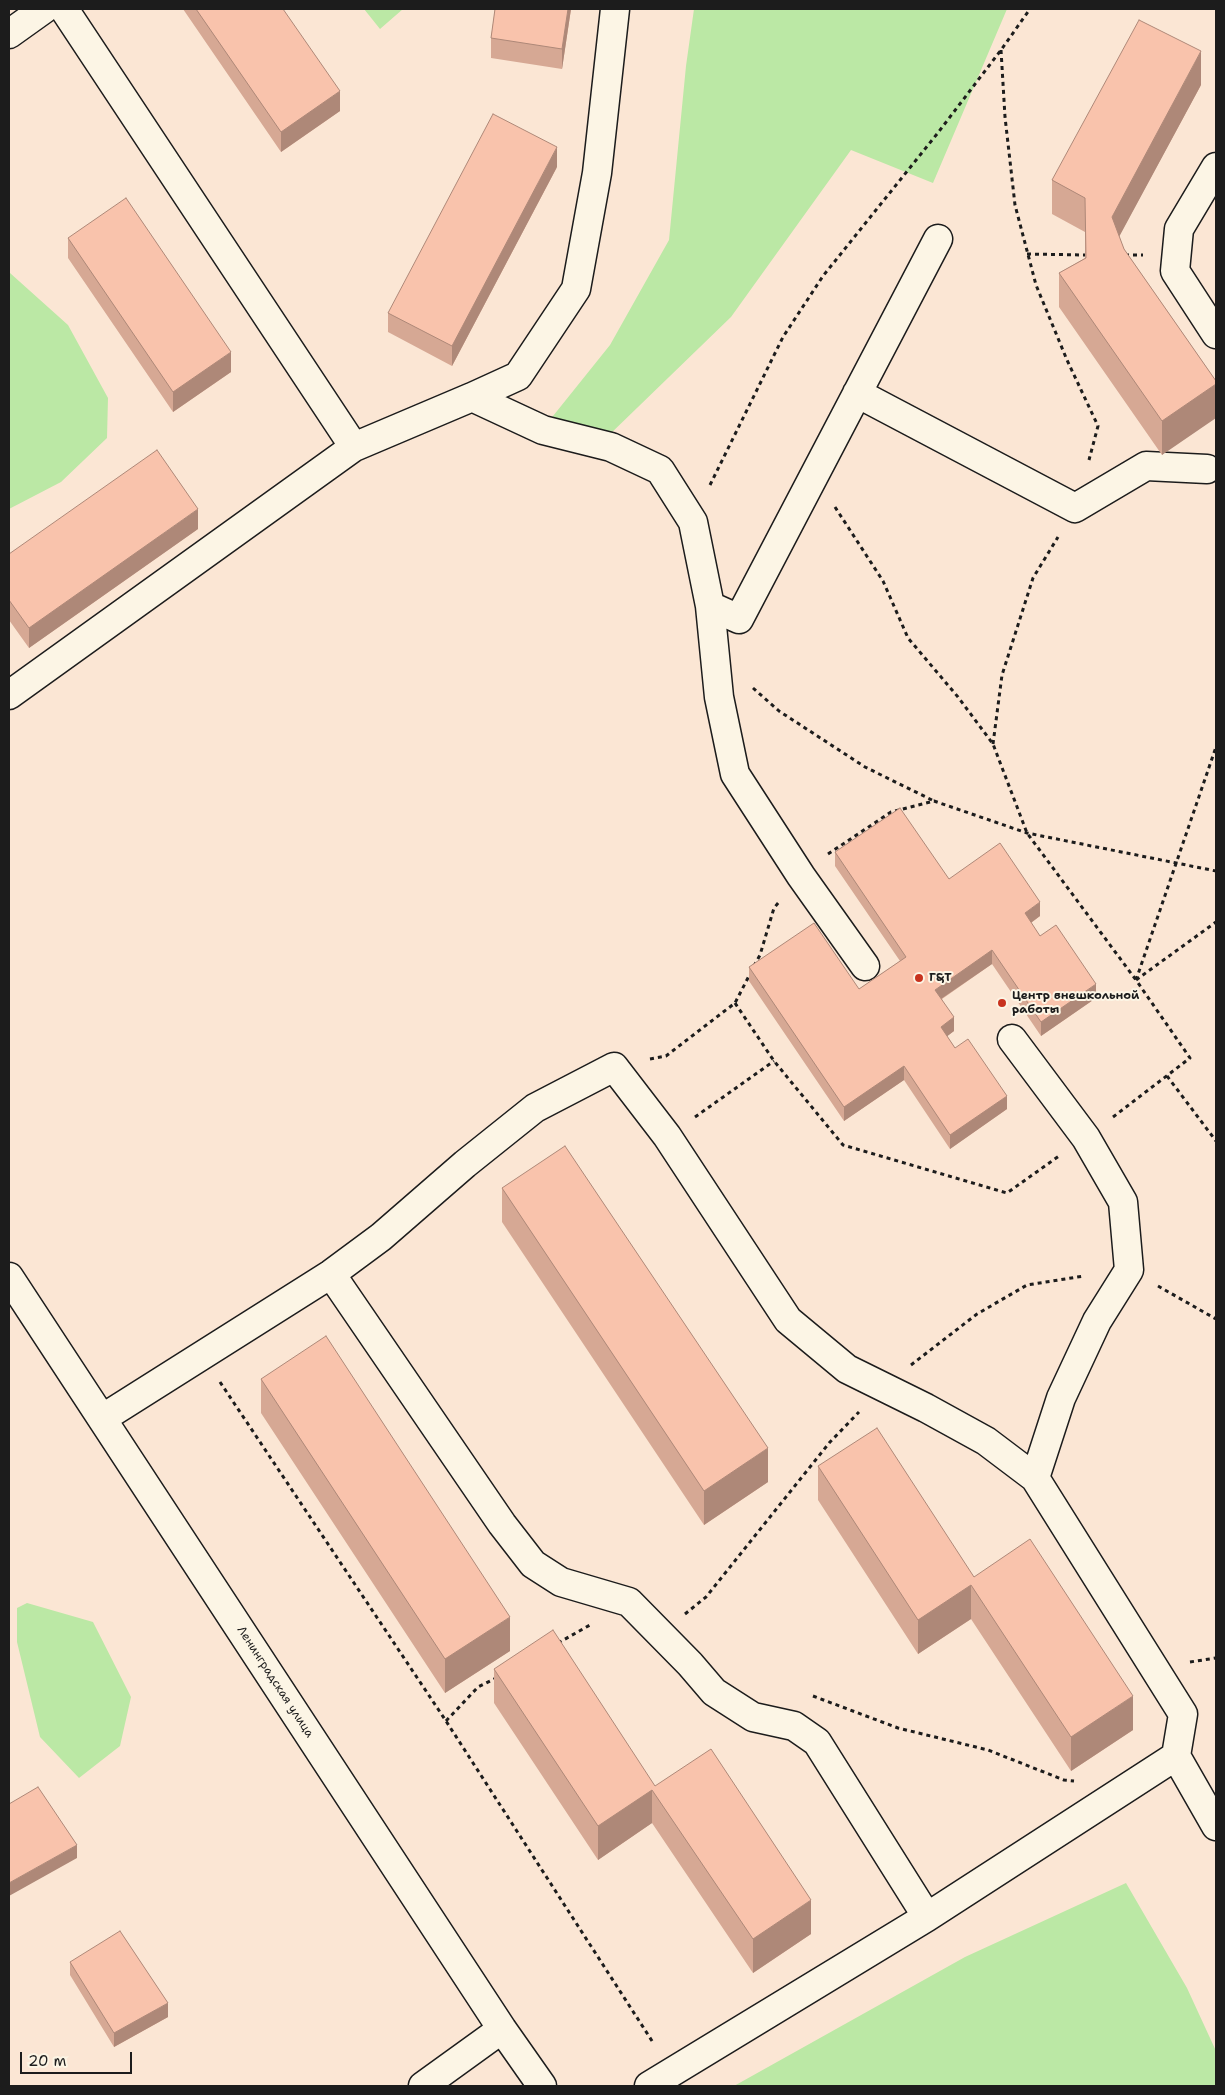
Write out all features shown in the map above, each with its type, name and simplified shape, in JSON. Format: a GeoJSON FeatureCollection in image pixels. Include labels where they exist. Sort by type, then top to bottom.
{"type":"FeatureCollection","features":[{"type":"Feature","properties":{"kind":"street"},"geometry":{"type":"LineString","coordinates":[[9,34],[44,9]]}},
{"type":"Feature","properties":{"kind":"street"},"geometry":{"type":"LineString","coordinates":[[64,9],[354,447]]}},
{"type":"Feature","properties":{"kind":"street"},"geometry":{"type":"LineString","coordinates":[[9,695],[354,447],[518,376],[576,288],[597,173],[615,9]]}},
{"type":"Feature","properties":{"kind":"street"},"geometry":{"type":"LineString","coordinates":[[1216,167],[1179,229],[1175,271],[1216,334]]}},
{"type":"Feature","properties":{"kind":"street"},"geometry":{"type":"LineString","coordinates":[[710,606],[739,620],[938,239]]}},
{"type":"Feature","properties":{"kind":"street"},"geometry":{"type":"LineString","coordinates":[[857,393],[1075,508],[1146,466],[1213,471]]}},
{"type":"Feature","properties":{"kind":"street"},"geometry":{"type":"LineString","coordinates":[[472,397],[543,430],[611,447],[660,470],[693,522],[710,606],[719,697],[735,774],[801,876],[864,966]]}},
{"type":"Feature","properties":{"kind":"street"},"geometry":{"type":"LineString","coordinates":[[1012,1039],[1086,1138],[1123,1202],[1129,1270],[1098,1321],[1061,1398],[1035,1478]]}},
{"type":"Feature","properties":{"kind":"street"},"geometry":{"type":"LineString","coordinates":[[103,1418],[331,1274],[381,1237],[465,1164],[535,1108],[614,1067],[667,1136],[788,1320],[847,1369],[926,1408],[986,1441],[1035,1478],[1183,1714],[1176,1756],[1216,1826]]}},
{"type":"Feature","properties":{"kind":"street"},"geometry":{"type":"LineString","coordinates":[[331,1274],[502,1524],[532,1564],[561,1582],[629,1602],[690,1664],[714,1692],[753,1717],[794,1726],[817,1742],[927,1917]]}},
{"type":"Feature","properties":{"kind":"street","name":"Ленинградская улица"},"geometry":{"type":"LineString","coordinates":[[9,1277],[502,2029],[542,2086]]}},
{"type":"Feature","properties":{"kind":"street"},"geometry":{"type":"LineString","coordinates":[[649,2086],[927,1917],[1176,1756]]}},
{"type":"Feature","properties":{"kind":"street"},"geometry":{"type":"LineString","coordinates":[[423,2086],[502,2029]]}},
{"type":"Feature","properties":{"kind":"path"},"geometry":{"type":"LineString","coordinates":[[693,522],[783,337],[823,276],[884,202],[1002,50],[1030,9]]}},
{"type":"Feature","properties":{"kind":"path"},"geometry":{"type":"LineString","coordinates":[[993,744],[1002,675],[1033,578],[1075,508],[1098,426],[1067,360],[1036,285],[1027,254],[1015,205],[1005,117],[1002,50]]}},
{"type":"Feature","properties":{"kind":"path"},"geometry":{"type":"LineString","coordinates":[[1027,254],[1086,255]]}},
{"type":"Feature","properties":{"kind":"path"},"geometry":{"type":"LineString","coordinates":[[735,1003],[774,1061],[843,1145],[1007,1193],[1086,1138],[1190,1058],[1136,980],[1027,833],[993,744],[958,697],[908,638],[883,581],[814,476]]}},
{"type":"Feature","properties":{"kind":"path"},"geometry":{"type":"LineString","coordinates":[[714,654],[779,711],[865,767],[934,801],[1027,833],[1216,871]]}},
{"type":"Feature","properties":{"kind":"path"},"geometry":{"type":"LineString","coordinates":[[1136,980],[1216,747]]}},
{"type":"Feature","properties":{"kind":"path"},"geometry":{"type":"LineString","coordinates":[[614,1067],[666,1056],[735,1003],[760,954],[774,908],[801,876],[827,855],[892,812],[934,801]]}},
{"type":"Feature","properties":{"kind":"path"},"geometry":{"type":"LineString","coordinates":[[1136,980],[1216,922]]}},
{"type":"Feature","properties":{"kind":"path"},"geometry":{"type":"LineString","coordinates":[[667,1136],[774,1061]]}},
{"type":"Feature","properties":{"kind":"path"},"geometry":{"type":"LineString","coordinates":[[1167,1076],[1216,1141]]}},
{"type":"Feature","properties":{"kind":"path"},"geometry":{"type":"LineString","coordinates":[[1129,1270],[1216,1319]]}},
{"type":"Feature","properties":{"kind":"path"},"geometry":{"type":"LineString","coordinates":[[202,1356],[446,1721],[673,2072]]}},
{"type":"Feature","properties":{"kind":"path"},"geometry":{"type":"LineString","coordinates":[[553,1647],[629,1602]]}},
{"type":"Feature","properties":{"kind":"path"},"geometry":{"type":"LineString","coordinates":[[446,1721],[478,1687],[503,1674]]}},
{"type":"Feature","properties":{"kind":"path"},"geometry":{"type":"LineString","coordinates":[[809,1694],[898,1728],[988,1750],[1064,1780],[1127,1789]]}},
{"type":"Feature","properties":{"kind":"green space"},"geometry":{"type":"Polygon","coordinates":[[[364,9],[403,9],[380,29],[364,9]]]}},
{"type":"Feature","properties":{"kind":"green space"},"geometry":{"type":"Polygon","coordinates":[[[694,9],[1007,9],[933,183],[851,150],[731,317],[606,438],[545,426],[610,345],[669,240],[686,66],[694,9]]]}},
{"type":"Feature","properties":{"kind":"green space"},"geometry":{"type":"Polygon","coordinates":[[[9,274],[68,325],[108,398],[107,438],[61,482],[9,509],[9,274]]]}},
{"type":"Feature","properties":{"kind":"green space"},"geometry":{"type":"Polygon","coordinates":[[[27,1603],[93,1622],[131,1697],[120,1746],[79,1778],[40,1737],[17,1642],[17,1608],[27,1603]]]}},
{"type":"Feature","properties":{"kind":"green space"},"geometry":{"type":"Polygon","coordinates":[[[1126,1883],[1187,1988],[1216,2051],[1216,2086],[734,2086],[965,1957],[1126,1883]]]}},
{"type":"Feature","properties":{"kind":"building"},"geometry":{"type":"Polygon","coordinates":[[[196,9],[283,9],[340,91],[281,132],[196,9]]]}},
{"type":"Feature","properties":{"kind":"building"},"geometry":{"type":"Polygon","coordinates":[[[495,9],[568,9],[562,49],[491,38],[495,9]]]}},
{"type":"Feature","properties":{"kind":"building"},"geometry":{"type":"Polygon","coordinates":[[[1139,20],[1201,51],[1112,217],[1124,249],[1216,381],[1216,384],[1162,421],[1059,273],[1086,258],[1085,198],[1052,180],[1139,20]]]}},
{"type":"Feature","properties":{"kind":"building"},"geometry":{"type":"Polygon","coordinates":[[[493,114],[557,147],[452,346],[388,313],[493,114]]]}},
{"type":"Feature","properties":{"kind":"building"},"geometry":{"type":"Polygon","coordinates":[[[126,198],[231,352],[173,392],[68,238],[126,198]]]}},
{"type":"Feature","properties":{"kind":"building"},"geometry":{"type":"Polygon","coordinates":[[[157,450],[198,509],[29,628],[9,600],[9,554],[157,450]]]}},
{"type":"Feature","properties":{"kind":"building"},"geometry":{"type":"Polygon","coordinates":[[[900,808],[949,879],[1000,843],[1040,902],[1025,913],[1040,936],[1056,925],[1096,984],[1041,1022],[992,950],[935,990],[954,1017],[941,1027],[955,1048],[968,1039],[1007,1096],[950,1135],[904,1066],[844,1107],[749,967],[814,923],[859,989],[906,957],[835,852],[900,808]]]}},
{"type":"Feature","properties":{"kind":"building"},"geometry":{"type":"Polygon","coordinates":[[[565,1146],[768,1448],[704,1491],[502,1188],[565,1146]]]}},
{"type":"Feature","properties":{"kind":"building"},"geometry":{"type":"Polygon","coordinates":[[[326,1336],[510,1617],[445,1659],[261,1379],[326,1336]]]}},
{"type":"Feature","properties":{"kind":"building"},"geometry":{"type":"Polygon","coordinates":[[[877,1428],[974,1577],[1030,1539],[1133,1696],[1071,1737],[971,1585],[918,1620],[818,1466],[877,1428]]]}},
{"type":"Feature","properties":{"kind":"building"},"geometry":{"type":"Polygon","coordinates":[[[553,1630],[655,1786],[711,1749],[811,1900],[753,1939],[652,1790],[598,1826],[494,1669],[553,1630]]]}},
{"type":"Feature","properties":{"kind":"building"},"geometry":{"type":"Polygon","coordinates":[[[38,1787],[77,1845],[9,1883],[9,1804],[38,1787]]]}},
{"type":"Feature","properties":{"kind":"building"},"geometry":{"type":"Polygon","coordinates":[[[120,1931],[168,2003],[114,2033],[70,1962],[120,1931]]]}},
{"type":"Feature","properties":{"kind":"place","name":"Г&Т"},"geometry":{"type":"Point","coordinates":[919,978]}},
{"type":"Feature","properties":{"kind":"place","name":"Центр внешкольной работы"},"geometry":{"type":"Point","coordinates":[1002,1003]}}]}
